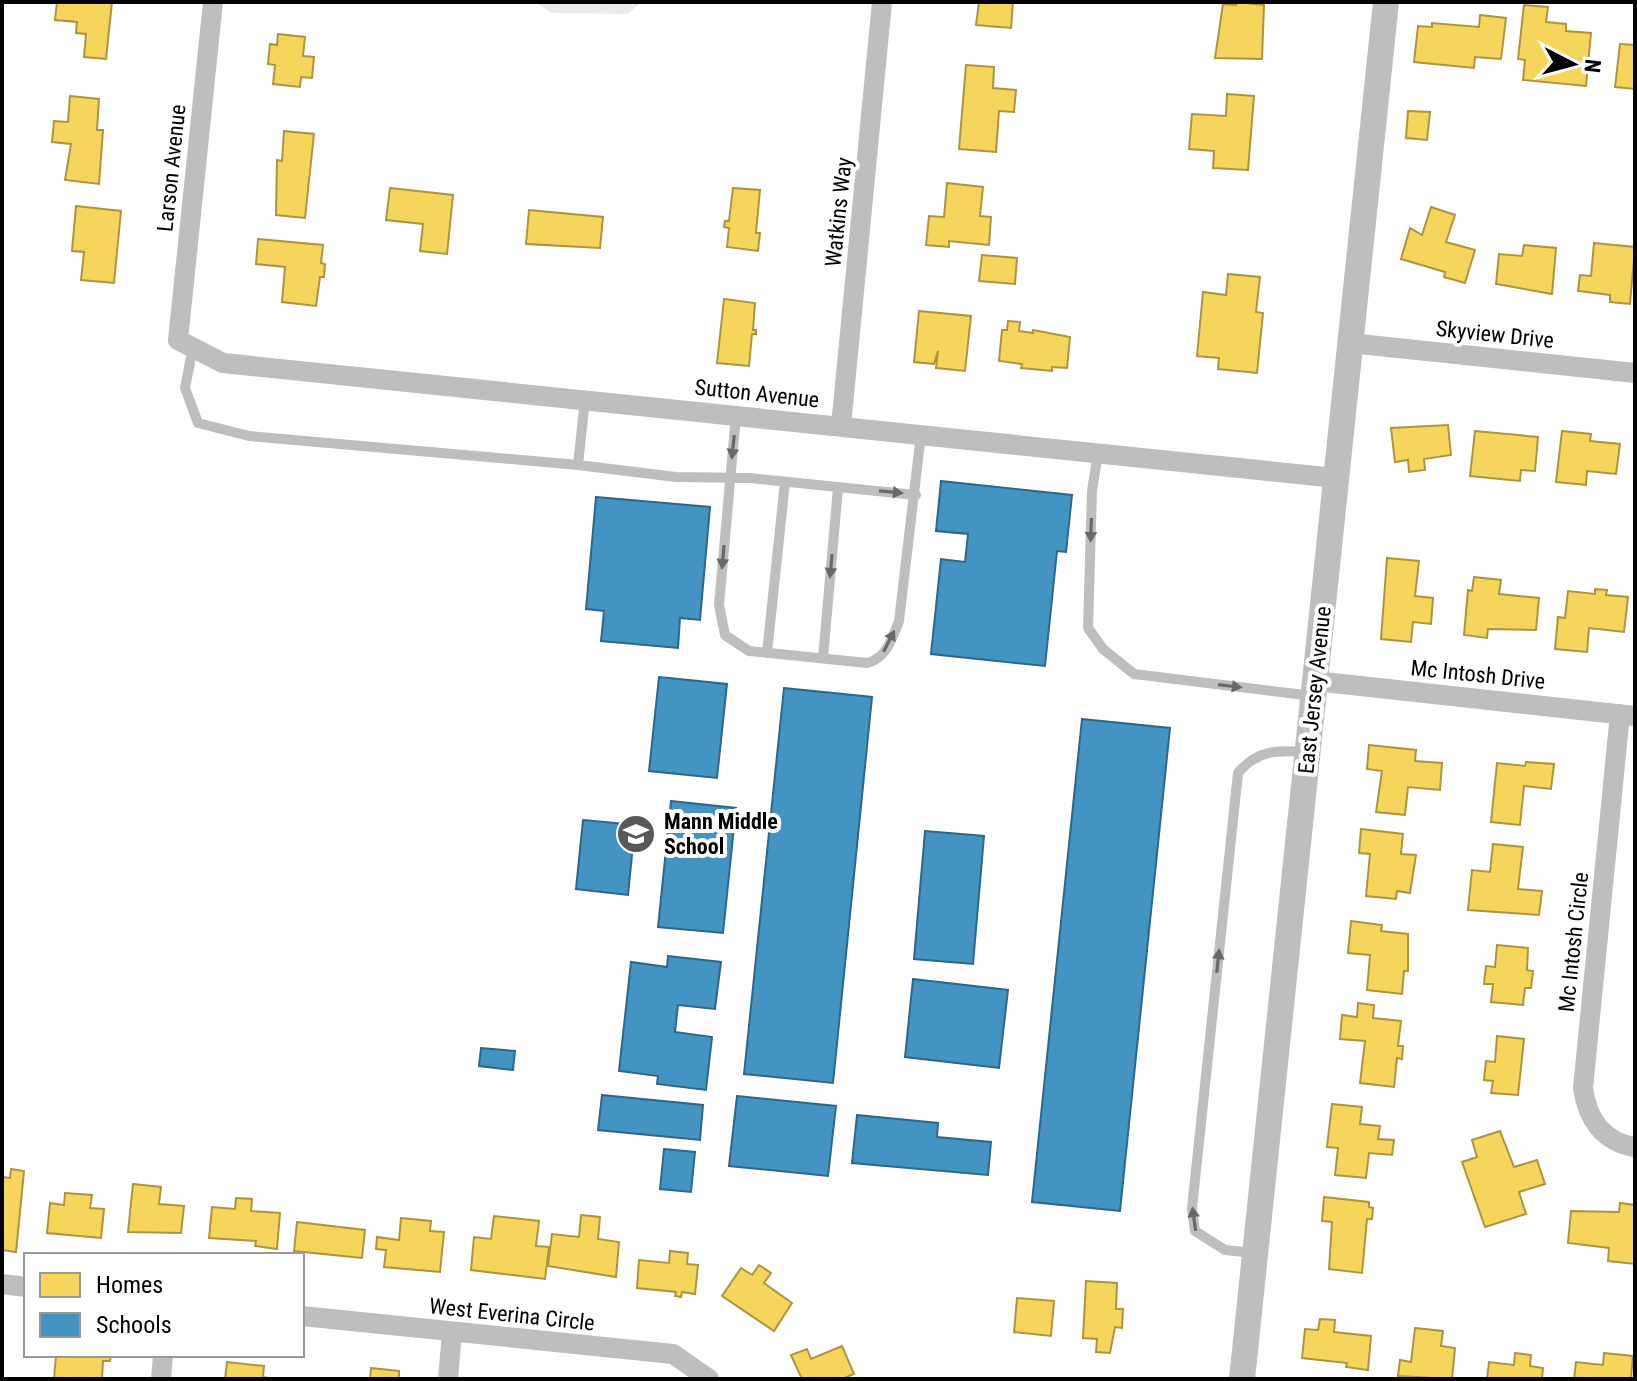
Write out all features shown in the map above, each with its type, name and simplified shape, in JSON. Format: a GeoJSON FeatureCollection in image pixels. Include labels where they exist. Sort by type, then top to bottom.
{"type":"FeatureCollection","features":[{"type":"Feature","properties":{"kind":"street","name":"Larson Avenue"},"geometry":{"type":"LineString","coordinates":[[186,344],[213,2]]}},
{"type":"Feature","properties":{"kind":"street","name":"Watkins Way"},"geometry":{"type":"LineString","coordinates":[[841,426],[882,2]]}},
{"type":"Feature","properties":{"kind":"street","name":"East Jersey Avenue"},"geometry":{"type":"LineString","coordinates":[[1242,1379],[1386,2]]}},
{"type":"Feature","properties":{"kind":"street","name":"Skyview Drive"},"geometry":{"type":"LineString","coordinates":[[1350,343],[1635,373]]}},
{"type":"Feature","properties":{"kind":"street","name":"Sutton Avenue"},"geometry":{"type":"LineString","coordinates":[[186,344],[223,363],[1336,478]]}},
{"type":"Feature","properties":{"kind":"street","name":"Mc Intosh Drive"},"geometry":{"type":"LineString","coordinates":[[1314,688],[1627,715]]}},
{"type":"Feature","properties":{"kind":"street","name":"Mc Intosh Circle"},"geometry":{"type":"LineString","coordinates":[[1627,715],[1583,1088],[1586,1109],[1595,1125],[1610,1137],[1635,1147]]}},
{"type":"Feature","properties":{"kind":"street"},"geometry":{"type":"LineString","coordinates":[[2,1284],[24,1287]]}},
{"type":"Feature","properties":{"kind":"street","name":"West Everina Circle"},"geometry":{"type":"LineString","coordinates":[[304,1316],[673,1354],[709,1379]]}},
{"type":"Feature","properties":{"kind":"street"},"geometry":{"type":"LineString","coordinates":[[448,1379],[452,1332]]}},
{"type":"Feature","properties":{"kind":"street"},"geometry":{"type":"LineString","coordinates":[[161,1379],[163,1357]]}},
{"type":"Feature","properties":{"kind":"lane"},"geometry":{"type":"LineString","coordinates":[[186,344],[185,388],[198,423],[249,436],[578,465],[676,477],[785,482],[916,495]]}},
{"type":"Feature","properties":{"kind":"lane"},"geometry":{"type":"LineString","coordinates":[[578,465],[585,398]]}},
{"type":"Feature","properties":{"kind":"lane"},"geometry":{"type":"LineString","coordinates":[[736,415],[719,605],[725,635],[749,651],[767,653],[867,663],[877,661],[887,648],[899,621],[921,434]]}},
{"type":"Feature","properties":{"kind":"lane"},"geometry":{"type":"LineString","coordinates":[[1098,453],[1092,491],[1088,628],[1103,649],[1134,674],[1314,688]]}},
{"type":"Feature","properties":{"kind":"lane"},"geometry":{"type":"LineString","coordinates":[[767,653],[785,482]]}},
{"type":"Feature","properties":{"kind":"lane"},"geometry":{"type":"LineString","coordinates":[[823,658],[838,488]]}},
{"type":"Feature","properties":{"kind":"lane"},"geometry":{"type":"LineString","coordinates":[[1255,1254],[1225,1250],[1195,1231],[1194,1192],[1238,773],[1247,761],[1271,750],[1307,752]]}},
{"type":"Feature","properties":{"kind":"shaded area"},"geometry":{"type":"Polygon","coordinates":[[[535,2],[642,2],[627,14],[552,13],[535,2]]]}},
{"type":"Feature","properties":{"kind":"building: Homes"},"geometry":{"type":"Polygon","coordinates":[[[57,2],[112,2],[106,59],[84,57],[86,34],[76,33],[77,22],[55,20],[57,2]]]}},
{"type":"Feature","properties":{"kind":"building: Homes"},"geometry":{"type":"Polygon","coordinates":[[[979,2],[1013,2],[1011,28],[976,25],[979,2]]]}},
{"type":"Feature","properties":{"kind":"building: Homes"},"geometry":{"type":"Polygon","coordinates":[[[1236,2],[1264,5],[1262,59],[1215,58],[1223,4],[1236,5],[1236,2]]]}},
{"type":"Feature","properties":{"kind":"building: Homes"},"geometry":{"type":"Polygon","coordinates":[[[1524,5],[1548,7],[1546,22],[1566,24],[1566,31],[1591,33],[1586,86],[1523,80],[1525,60],[1518,59],[1524,5]]]}},
{"type":"Feature","properties":{"kind":"building: Homes"},"geometry":{"type":"Polygon","coordinates":[[[1480,15],[1506,18],[1501,59],[1475,57],[1474,68],[1414,62],[1418,26],[1432,27],[1432,23],[1479,27],[1480,15]]]}},
{"type":"Feature","properties":{"kind":"building: Homes"},"geometry":{"type":"Polygon","coordinates":[[[278,34],[305,37],[303,56],[314,57],[312,78],[301,77],[300,87],[273,84],[275,65],[268,64],[270,44],[277,45],[278,34]]]}},
{"type":"Feature","properties":{"kind":"building: Homes"},"geometry":{"type":"Polygon","coordinates":[[[1620,44],[1635,45],[1635,89],[1615,87],[1620,44]]]}},
{"type":"Feature","properties":{"kind":"building: Homes"},"geometry":{"type":"Polygon","coordinates":[[[966,65],[994,67],[993,88],[1016,90],[1014,112],[999,111],[996,152],[959,149],[966,65]]]}},
{"type":"Feature","properties":{"kind":"building: Homes"},"geometry":{"type":"Polygon","coordinates":[[[1227,94],[1254,96],[1248,170],[1213,168],[1214,151],[1189,149],[1192,114],[1226,116],[1227,94]]]}},
{"type":"Feature","properties":{"kind":"building: Homes"},"geometry":{"type":"Polygon","coordinates":[[[70,96],[99,99],[97,130],[103,130],[99,184],[65,180],[71,144],[52,142],[54,121],[68,122],[70,96]]]}},
{"type":"Feature","properties":{"kind":"building: Homes"},"geometry":{"type":"Polygon","coordinates":[[[1408,111],[1430,112],[1427,140],[1406,138],[1408,111]]]}},
{"type":"Feature","properties":{"kind":"building: Homes"},"geometry":{"type":"Polygon","coordinates":[[[284,131],[314,134],[305,218],[276,215],[277,160],[282,161],[284,131]]]}},
{"type":"Feature","properties":{"kind":"building: Homes"},"geometry":{"type":"Polygon","coordinates":[[[947,183],[983,187],[980,216],[991,217],[989,245],[949,241],[949,247],[926,245],[929,216],[944,217],[947,183]]]}},
{"type":"Feature","properties":{"kind":"building: Homes"},"geometry":{"type":"Polygon","coordinates":[[[390,188],[453,195],[447,254],[420,251],[423,224],[386,220],[390,188]]]}},
{"type":"Feature","properties":{"kind":"building: Homes"},"geometry":{"type":"Polygon","coordinates":[[[733,188],[760,190],[756,233],[760,233],[758,251],[727,247],[729,228],[724,227],[725,221],[729,221],[733,188]]]}},
{"type":"Feature","properties":{"kind":"building: Homes"},"geometry":{"type":"Polygon","coordinates":[[[76,206],[121,211],[114,283],[81,280],[84,252],[72,251],[76,206]]]}},
{"type":"Feature","properties":{"kind":"building: Homes"},"geometry":{"type":"Polygon","coordinates":[[[1431,207],[1455,215],[1446,242],[1475,250],[1465,283],[1444,277],[1445,272],[1401,259],[1410,228],[1422,235],[1431,207]]]}},
{"type":"Feature","properties":{"kind":"building: Homes"},"geometry":{"type":"Polygon","coordinates":[[[529,210],[603,217],[600,248],[526,244],[529,210]]]}},
{"type":"Feature","properties":{"kind":"building: Homes"},"geometry":{"type":"Polygon","coordinates":[[[258,239],[323,245],[321,263],[325,264],[324,277],[320,277],[316,306],[282,302],[285,267],[256,264],[258,239]]]}},
{"type":"Feature","properties":{"kind":"building: Homes"},"geometry":{"type":"Polygon","coordinates":[[[1594,243],[1635,247],[1630,304],[1610,302],[1610,295],[1578,291],[1580,275],[1591,276],[1594,243]]]}},
{"type":"Feature","properties":{"kind":"building: Homes"},"geometry":{"type":"Polygon","coordinates":[[[1524,245],[1556,248],[1552,294],[1496,284],[1499,254],[1522,256],[1524,245]]]}},
{"type":"Feature","properties":{"kind":"building: Homes"},"geometry":{"type":"Polygon","coordinates":[[[982,255],[1017,258],[1015,284],[979,281],[982,255]]]}},
{"type":"Feature","properties":{"kind":"building: Homes"},"geometry":{"type":"Polygon","coordinates":[[[1228,274],[1260,277],[1256,312],[1263,313],[1257,373],[1218,369],[1219,358],[1197,356],[1203,292],[1226,295],[1228,274]]]}},
{"type":"Feature","properties":{"kind":"building: Homes"},"geometry":{"type":"Polygon","coordinates":[[[724,299],[755,303],[753,330],[756,334],[752,334],[749,366],[717,363],[724,299]]]}},
{"type":"Feature","properties":{"kind":"building: Homes"},"geometry":{"type":"Polygon","coordinates":[[[919,311],[971,316],[965,371],[936,368],[938,351],[934,364],[914,362],[919,311]]]}},
{"type":"Feature","properties":{"kind":"building: Homes"},"geometry":{"type":"Polygon","coordinates":[[[1008,321],[1020,322],[1019,331],[1033,333],[1033,330],[1070,337],[1067,368],[1052,367],[1052,371],[1021,368],[1022,364],[999,361],[1002,330],[1007,330],[1008,321]]]}},
{"type":"Feature","properties":{"kind":"building: Homes"},"geometry":{"type":"Polygon","coordinates":[[[1448,425],[1451,455],[1424,459],[1425,470],[1409,472],[1408,460],[1395,462],[1391,428],[1448,425]]]}},
{"type":"Feature","properties":{"kind":"building: Homes"},"geometry":{"type":"Polygon","coordinates":[[[1475,431],[1538,437],[1535,471],[1521,470],[1520,481],[1470,476],[1475,431]]]}},
{"type":"Feature","properties":{"kind":"building: Homes"},"geometry":{"type":"Polygon","coordinates":[[[1562,431],[1591,434],[1590,441],[1620,444],[1616,474],[1587,471],[1586,485],[1556,482],[1562,431]]]}},
{"type":"Feature","properties":{"kind":"building: Homes"},"geometry":{"type":"Polygon","coordinates":[[[1387,558],[1419,561],[1415,596],[1433,598],[1431,624],[1413,622],[1411,642],[1381,639],[1387,558]]]}},
{"type":"Feature","properties":{"kind":"building: Homes"},"geometry":{"type":"Polygon","coordinates":[[[1474,577],[1501,580],[1499,594],[1539,598],[1536,630],[1488,629],[1487,638],[1464,635],[1468,590],[1472,591],[1474,577]]]}},
{"type":"Feature","properties":{"kind":"building: Homes"},"geometry":{"type":"Polygon","coordinates":[[[1595,589],[1607,590],[1606,595],[1628,597],[1624,632],[1589,628],[1587,652],[1555,649],[1558,617],[1565,618],[1568,591],[1595,594],[1595,589]]]}},
{"type":"Feature","properties":{"kind":"building: Homes"},"geometry":{"type":"Polygon","coordinates":[[[1369,745],[1416,750],[1415,761],[1442,763],[1440,790],[1408,787],[1405,815],[1376,812],[1382,771],[1367,769],[1369,745]]]}},
{"type":"Feature","properties":{"kind":"building: Homes"},"geometry":{"type":"Polygon","coordinates":[[[1526,762],[1554,764],[1551,789],[1524,786],[1520,825],[1491,822],[1497,763],[1525,766],[1526,762]]]}},
{"type":"Feature","properties":{"kind":"building: Homes"},"geometry":{"type":"Polygon","coordinates":[[[1361,829],[1403,834],[1401,854],[1416,855],[1410,893],[1397,891],[1396,899],[1366,896],[1370,854],[1359,853],[1361,829]]]}},
{"type":"Feature","properties":{"kind":"building: Homes"},"geometry":{"type":"Polygon","coordinates":[[[1493,844],[1523,847],[1518,889],[1542,891],[1539,915],[1468,910],[1472,870],[1490,872],[1493,844]]]}},
{"type":"Feature","properties":{"kind":"building: Homes"},"geometry":{"type":"Polygon","coordinates":[[[1351,921],[1382,925],[1381,931],[1408,934],[1408,971],[1404,971],[1402,994],[1367,990],[1370,955],[1348,953],[1351,921]]]}},
{"type":"Feature","properties":{"kind":"building: Homes"},"geometry":{"type":"Polygon","coordinates":[[[1497,945],[1528,948],[1527,970],[1533,971],[1531,988],[1525,988],[1523,1005],[1491,1002],[1493,984],[1484,984],[1486,966],[1495,967],[1497,945]]]}},
{"type":"Feature","properties":{"kind":"building: Homes"},"geometry":{"type":"Polygon","coordinates":[[[1358,1003],[1374,1005],[1373,1018],[1401,1021],[1398,1046],[1403,1046],[1402,1059],[1397,1058],[1394,1087],[1360,1083],[1365,1041],[1340,1039],[1342,1015],[1357,1017],[1358,1003]]]}},
{"type":"Feature","properties":{"kind":"building: Homes"},"geometry":{"type":"Polygon","coordinates":[[[1497,1036],[1524,1039],[1518,1095],[1491,1093],[1493,1081],[1484,1080],[1486,1061],[1495,1062],[1497,1036]]]}},
{"type":"Feature","properties":{"kind":"building: Homes"},"geometry":{"type":"Polygon","coordinates":[[[1332,1104],[1362,1107],[1360,1124],[1380,1126],[1378,1139],[1394,1140],[1392,1155],[1369,1153],[1366,1178],[1335,1175],[1338,1148],[1327,1147],[1332,1104]]]}},
{"type":"Feature","properties":{"kind":"building: Homes"},"geometry":{"type":"Polygon","coordinates":[[[1500,1131],[1514,1167],[1537,1160],[1545,1184],[1519,1192],[1526,1214],[1485,1227],[1462,1162],[1477,1157],[1472,1140],[1500,1131]]]}},
{"type":"Feature","properties":{"kind":"building: Homes"},"geometry":{"type":"Polygon","coordinates":[[[11,1169],[24,1171],[16,1252],[2,1250],[2,1177],[10,1178],[11,1169]]]}},
{"type":"Feature","properties":{"kind":"building: Homes"},"geometry":{"type":"Polygon","coordinates":[[[133,1184],[161,1187],[159,1204],[184,1206],[181,1233],[128,1232],[133,1184]]]}},
{"type":"Feature","properties":{"kind":"building: Homes"},"geometry":{"type":"Polygon","coordinates":[[[65,1193],[92,1195],[90,1208],[104,1209],[101,1238],[47,1233],[50,1203],[64,1205],[65,1193]]]}},
{"type":"Feature","properties":{"kind":"building: Homes"},"geometry":{"type":"Polygon","coordinates":[[[1324,1197],[1369,1202],[1369,1207],[1373,1208],[1372,1219],[1367,1219],[1362,1273],[1329,1269],[1332,1222],[1322,1221],[1324,1197]]]}},
{"type":"Feature","properties":{"kind":"building: Homes"},"geometry":{"type":"Polygon","coordinates":[[[236,1198],[252,1199],[251,1211],[280,1213],[277,1249],[255,1246],[256,1241],[209,1238],[212,1207],[235,1209],[236,1198]]]}},
{"type":"Feature","properties":{"kind":"building: Homes"},"geometry":{"type":"Polygon","coordinates":[[[1620,1203],[1635,1205],[1635,1264],[1608,1261],[1609,1248],[1568,1243],[1571,1211],[1619,1212],[1620,1203]]]}},
{"type":"Feature","properties":{"kind":"building: Homes"},"geometry":{"type":"Polygon","coordinates":[[[581,1215],[600,1217],[598,1239],[619,1242],[616,1277],[548,1266],[552,1234],[579,1237],[581,1215]]]}},
{"type":"Feature","properties":{"kind":"building: Homes"},"geometry":{"type":"Polygon","coordinates":[[[494,1216],[539,1221],[536,1246],[549,1247],[545,1279],[471,1270],[474,1237],[491,1239],[494,1216]]]}},
{"type":"Feature","properties":{"kind":"building: Homes"},"geometry":{"type":"Polygon","coordinates":[[[401,1218],[431,1221],[430,1231],[444,1232],[440,1272],[384,1267],[386,1250],[376,1249],[377,1237],[399,1240],[401,1218]]]}},
{"type":"Feature","properties":{"kind":"building: Homes"},"geometry":{"type":"Polygon","coordinates":[[[297,1222],[365,1230],[362,1258],[294,1251],[297,1222]]]}},
{"type":"Feature","properties":{"kind":"building: Homes"},"geometry":{"type":"Polygon","coordinates":[[[670,1251],[688,1253],[687,1264],[698,1265],[695,1294],[682,1292],[681,1297],[675,1296],[676,1292],[637,1288],[639,1260],[669,1263],[670,1251]]]}},
{"type":"Feature","properties":{"kind":"building: Homes"},"geometry":{"type":"Polygon","coordinates":[[[759,1265],[771,1273],[764,1283],[792,1303],[774,1331],[722,1296],[741,1268],[752,1275],[759,1265]]]}},
{"type":"Feature","properties":{"kind":"building: Homes"},"geometry":{"type":"Polygon","coordinates":[[[1086,1281],[1117,1283],[1116,1309],[1123,1309],[1122,1328],[1115,1327],[1110,1353],[1096,1352],[1097,1339],[1083,1338],[1086,1281]]]}},
{"type":"Feature","properties":{"kind":"building: Homes"},"geometry":{"type":"Polygon","coordinates":[[[1017,1298],[1054,1301],[1051,1336],[1014,1332],[1017,1298]]]}},
{"type":"Feature","properties":{"kind":"building: Homes"},"geometry":{"type":"Polygon","coordinates":[[[1320,1319],[1335,1320],[1334,1332],[1371,1336],[1368,1370],[1346,1367],[1347,1363],[1302,1358],[1305,1329],[1318,1330],[1320,1319]]]}},
{"type":"Feature","properties":{"kind":"building: Homes"},"geometry":{"type":"Polygon","coordinates":[[[1415,1328],[1443,1331],[1441,1346],[1455,1348],[1452,1379],[1398,1376],[1400,1360],[1411,1362],[1415,1328]]]}},
{"type":"Feature","properties":{"kind":"building: Homes"},"geometry":{"type":"Polygon","coordinates":[[[842,1346],[854,1374],[842,1379],[802,1379],[791,1355],[807,1349],[811,1359],[842,1346]]]}},
{"type":"Feature","properties":{"kind":"building: Homes"},"geometry":{"type":"Polygon","coordinates":[[[1515,1353],[1531,1355],[1530,1366],[1543,1368],[1542,1379],[1487,1379],[1489,1362],[1514,1365],[1515,1353]]]}},
{"type":"Feature","properties":{"kind":"building: Homes"},"geometry":{"type":"Polygon","coordinates":[[[1604,1353],[1633,1356],[1631,1379],[1574,1379],[1576,1362],[1603,1365],[1604,1353]]]}},
{"type":"Feature","properties":{"kind":"building: Homes"},"geometry":{"type":"Polygon","coordinates":[[[56,1357],[111,1357],[110,1361],[103,1361],[102,1379],[54,1379],[56,1357]]]}},
{"type":"Feature","properties":{"kind":"building: Homes"},"geometry":{"type":"Polygon","coordinates":[[[227,1362],[264,1366],[263,1377],[275,1379],[225,1379],[227,1362]]]}},
{"type":"Feature","properties":{"kind":"building: Homes"},"geometry":{"type":"Polygon","coordinates":[[[371,1368],[399,1371],[399,1379],[370,1379],[371,1368]]]}},
{"type":"Feature","properties":{"kind":"building: Schools"},"geometry":{"type":"Polygon","coordinates":[[[941,481],[1072,495],[1066,552],[1057,551],[1045,666],[931,654],[941,559],[965,562],[968,534],[936,531],[941,481]]]}},
{"type":"Feature","properties":{"kind":"building: Schools"},"geometry":{"type":"Polygon","coordinates":[[[596,497],[710,507],[700,620],[680,618],[678,648],[601,641],[604,611],[586,609],[596,497]]]}},
{"type":"Feature","properties":{"kind":"building: Schools"},"geometry":{"type":"Polygon","coordinates":[[[659,677],[727,684],[717,778],[649,771],[659,677]]]}},
{"type":"Feature","properties":{"kind":"building: Schools"},"geometry":{"type":"Polygon","coordinates":[[[784,688],[872,697],[833,1083],[744,1074],[784,688]]]}},
{"type":"Feature","properties":{"kind":"building: Schools"},"geometry":{"type":"Polygon","coordinates":[[[1082,719],[1170,728],[1120,1211],[1032,1202],[1082,719]]]}},
{"type":"Feature","properties":{"kind":"building: Schools"},"geometry":{"type":"Polygon","coordinates":[[[671,801],[736,808],[723,933],[658,927],[671,801]]]}},
{"type":"Feature","properties":{"kind":"building: Schools"},"geometry":{"type":"Polygon","coordinates":[[[583,820],[635,825],[628,895],[576,889],[583,820]]]}},
{"type":"Feature","properties":{"kind":"building: Schools"},"geometry":{"type":"Polygon","coordinates":[[[925,831],[984,836],[973,964],[914,959],[925,831]]]}},
{"type":"Feature","properties":{"kind":"building: Schools"},"geometry":{"type":"Polygon","coordinates":[[[668,956],[721,962],[715,1009],[678,1005],[675,1032],[712,1037],[706,1090],[657,1084],[658,1076],[619,1071],[631,962],[667,967],[668,956]]]}},
{"type":"Feature","properties":{"kind":"building: Schools"},"geometry":{"type":"Polygon","coordinates":[[[913,979],[1008,990],[999,1068],[905,1057],[913,979]]]}},
{"type":"Feature","properties":{"kind":"building: Schools"},"geometry":{"type":"Polygon","coordinates":[[[481,1048],[515,1051],[513,1070],[479,1066],[481,1048]]]}},
{"type":"Feature","properties":{"kind":"building: Schools"},"geometry":{"type":"Polygon","coordinates":[[[602,1095],[703,1105],[700,1140],[598,1130],[602,1095]]]}},
{"type":"Feature","properties":{"kind":"building: Schools"},"geometry":{"type":"Polygon","coordinates":[[[737,1096],[836,1106],[828,1176],[729,1166],[737,1096]]]}},
{"type":"Feature","properties":{"kind":"building: Schools"},"geometry":{"type":"Polygon","coordinates":[[[857,1115],[938,1123],[937,1137],[991,1142],[988,1175],[852,1163],[857,1115]]]}},
{"type":"Feature","properties":{"kind":"building: Schools"},"geometry":{"type":"Polygon","coordinates":[[[664,1149],[695,1152],[691,1192],[660,1189],[664,1149]]]}},
{"type":"Feature","properties":{"kind":"place","name":"Mann Middle School"},"geometry":{"type":"Point","coordinates":[636,834]}}]}
